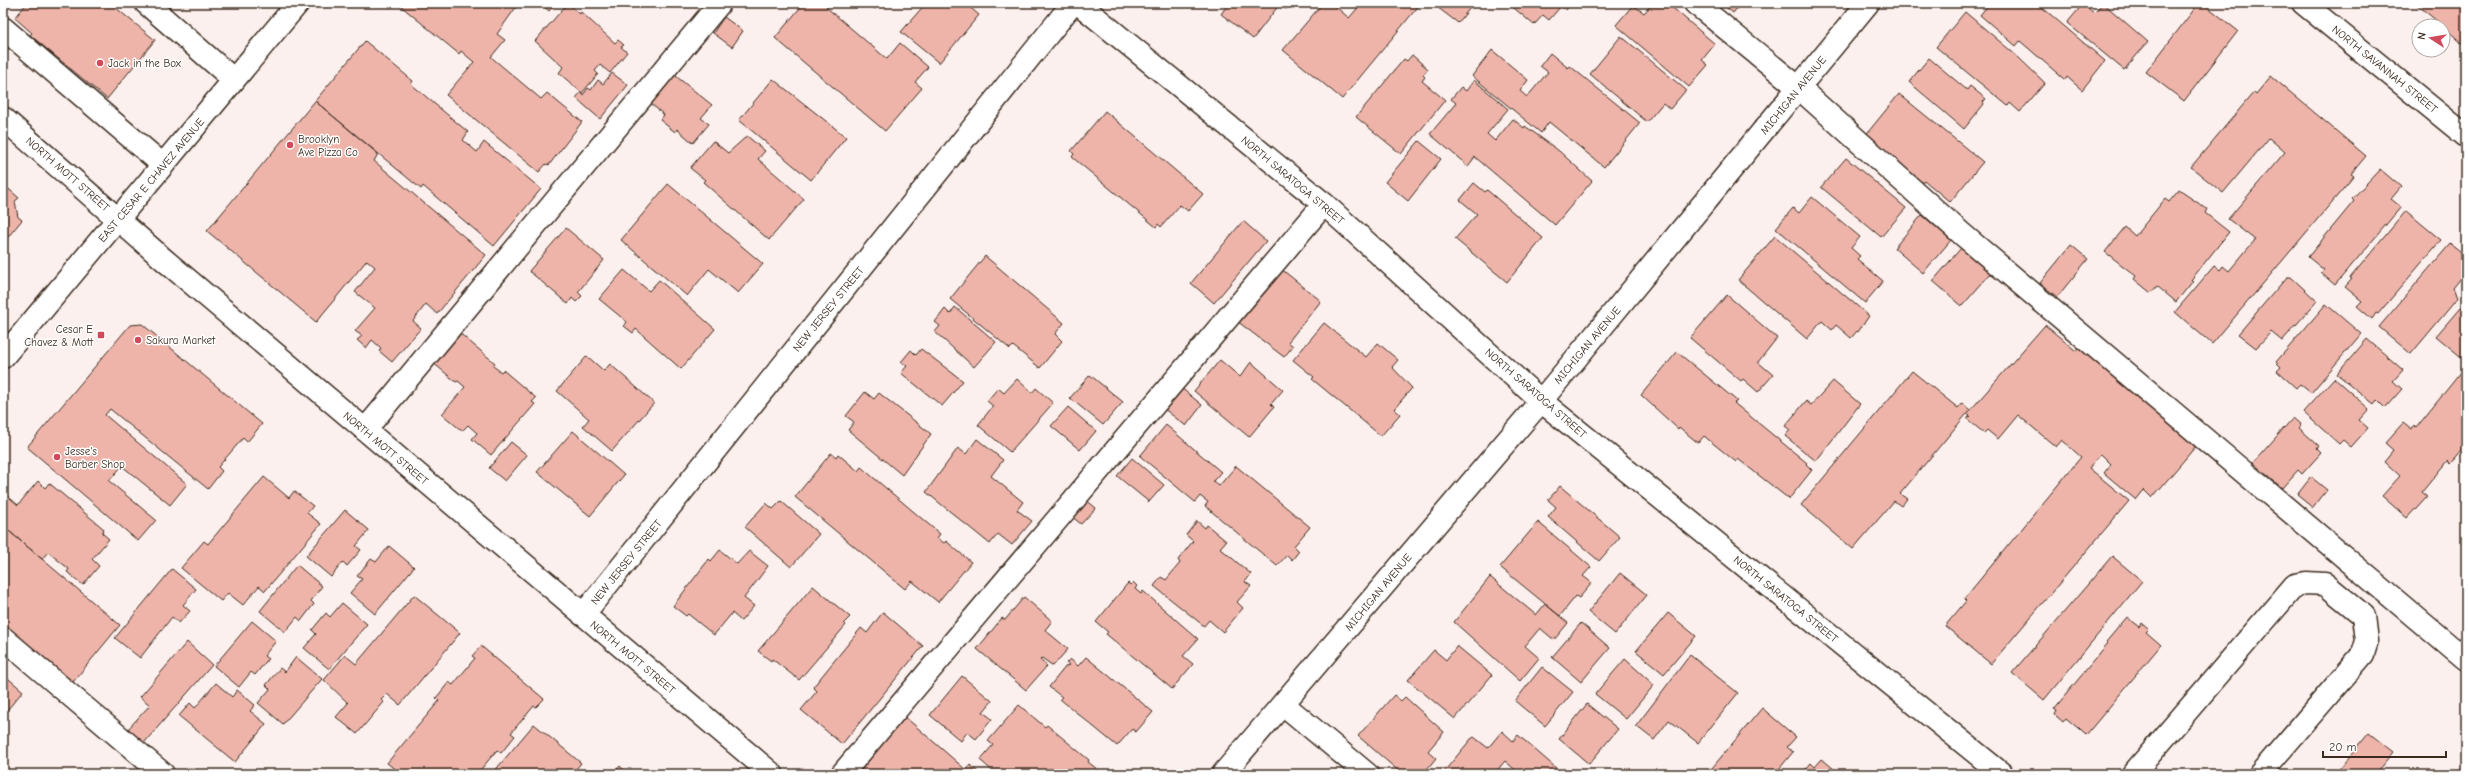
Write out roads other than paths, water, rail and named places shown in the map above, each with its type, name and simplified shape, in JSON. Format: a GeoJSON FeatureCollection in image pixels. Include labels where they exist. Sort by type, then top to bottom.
{"type":"FeatureCollection","features":[{"type":"Feature","properties":{"kind":"street"},"geometry":{"type":"LineString","coordinates":[[146,3],[234,80]]}},
{"type":"Feature","properties":{"kind":"street","name":"EAST CESAR E CHAVEZ AVENUE"},"geometry":{"type":"LineString","coordinates":[[3,357],[298,3]]}},
{"type":"Feature","properties":{"kind":"street"},"geometry":{"type":"LineString","coordinates":[[365,430],[720,3]]}},
{"type":"Feature","properties":{"kind":"street","name":"NEW JERSEY STREET"},"geometry":{"type":"LineString","coordinates":[[583,615],[1073,3]]}},
{"type":"Feature","properties":{"kind":"street","name":"NORTH SARATOGA STREET"},"geometry":{"type":"LineString","coordinates":[[1078,3],[1324,204],[1541,401],[2002,774]]}},
{"type":"Feature","properties":{"kind":"street"},"geometry":{"type":"LineString","coordinates":[[1695,3],[1799,88],[1974,244],[2466,660]]}},
{"type":"Feature","properties":{"kind":"street","name":"MICHIGAN AVENUE"},"geometry":{"type":"LineString","coordinates":[[1223,774],[1541,401],[1868,3]]}},
{"type":"Feature","properties":{"kind":"street","name":"NORTH SAVANNAH STREET"},"geometry":{"type":"LineString","coordinates":[[2303,3],[2466,136]]}},
{"type":"Feature","properties":{"kind":"street"},"geometry":{"type":"LineString","coordinates":[[3,28],[163,165]]}},
{"type":"Feature","properties":{"kind":"street","name":"NORTH MOTT STREET"},"geometry":{"type":"LineString","coordinates":[[3,118],[119,218],[162,258],[767,772]]}},
{"type":"Feature","properties":{"kind":"street"},"geometry":{"type":"LineString","coordinates":[[842,774],[1324,204]]}},
{"type":"Feature","properties":{"kind":"street"},"geometry":{"type":"LineString","coordinates":[[2133,774],[2295,585],[2306,583],[2325,584],[2364,616],[2367,641],[2363,654],[2260,774]]}},
{"type":"Feature","properties":{"kind":"street"},"geometry":{"type":"LineString","coordinates":[[3,638],[163,774]]}},
{"type":"Feature","properties":{"kind":"street"},"geometry":{"type":"LineString","coordinates":[[1283,704],[1367,774]]}},
{"type":"Feature","properties":{"kind":"place","name":"Jack in the Box"},"geometry":{"type":"Point","coordinates":[100,63]}},
{"type":"Feature","properties":{"kind":"place","name":"Brooklyn Ave Pizza Co"},"geometry":{"type":"Point","coordinates":[290,145]}},
{"type":"Feature","properties":{"kind":"place","name":"Cesar E Chavez & Mott"},"geometry":{"type":"Point","coordinates":[101,335]}},
{"type":"Feature","properties":{"kind":"place","name":"Sakura Market"},"geometry":{"type":"Point","coordinates":[138,340]}},
{"type":"Feature","properties":{"kind":"place","name":"Jesse's Barber Shop"},"geometry":{"type":"Point","coordinates":[57,457]}}]}
